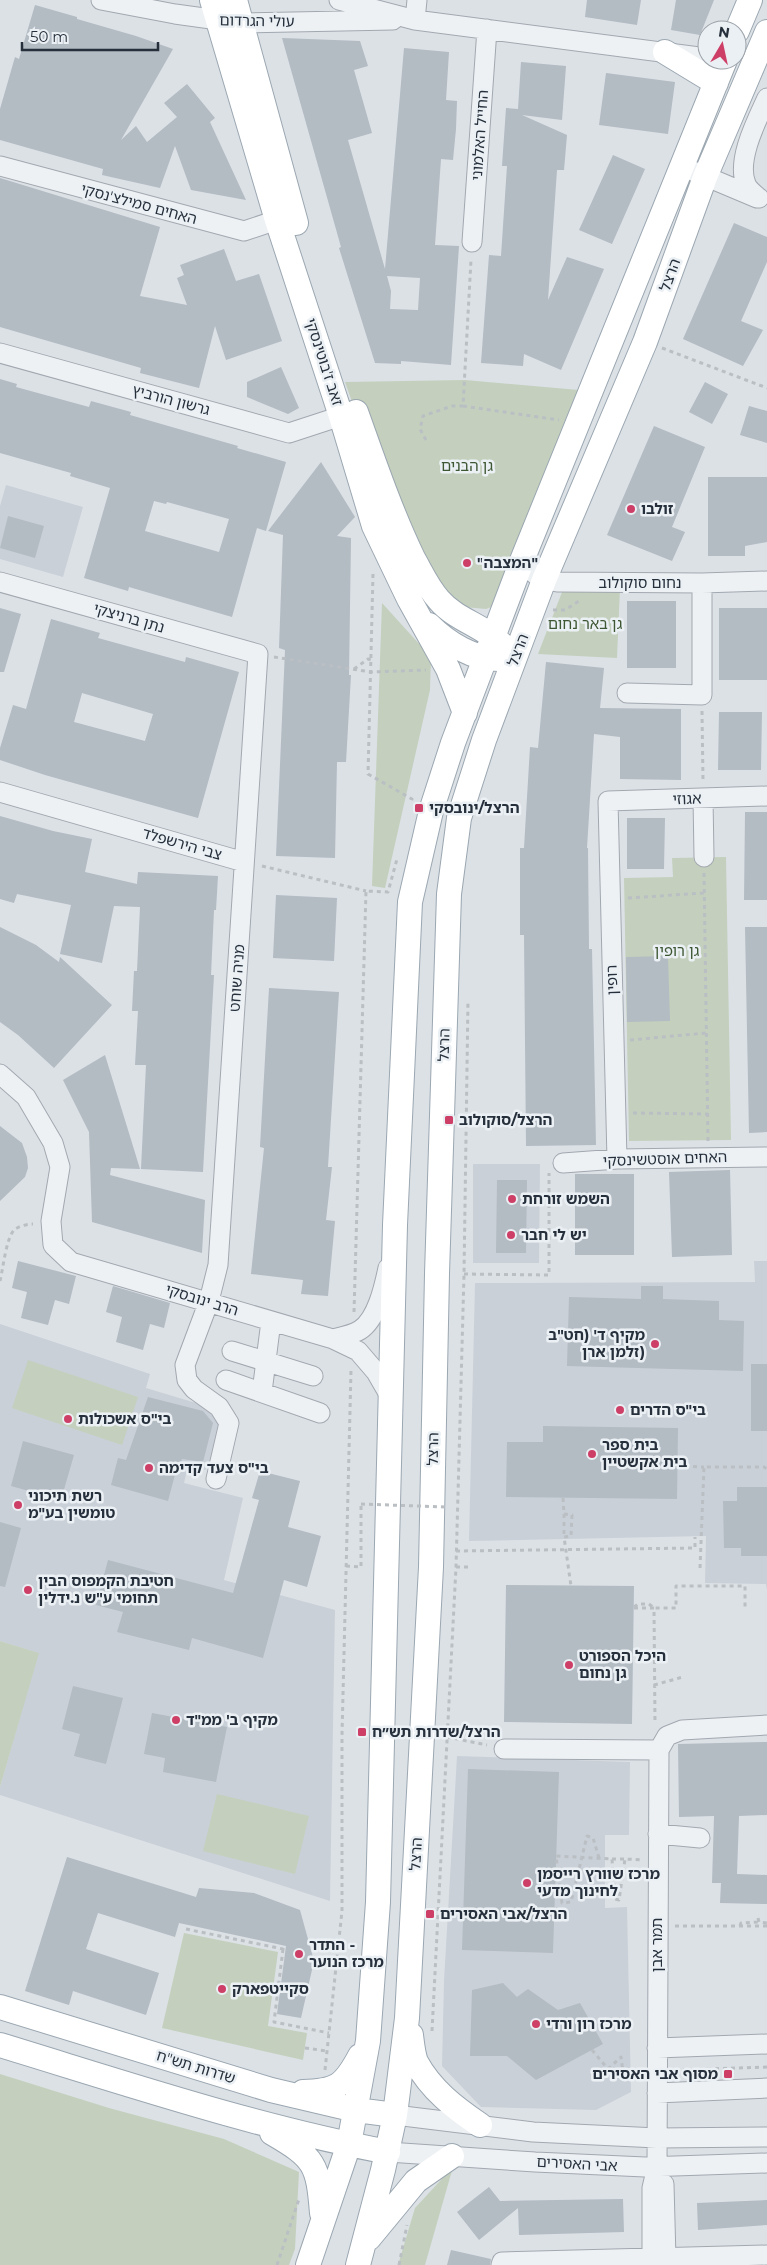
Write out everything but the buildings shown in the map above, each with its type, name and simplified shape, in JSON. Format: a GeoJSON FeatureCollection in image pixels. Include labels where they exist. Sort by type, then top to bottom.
{"type":"FeatureCollection","features":[{"type":"Feature","properties":{"kind":"main road","name":"זאב ז'בוטינסקי"},"geometry":{"type":"LineString","coordinates":[[224,15],[235,0]]}},
{"type":"Feature","properties":{"kind":"main road"},"geometry":{"type":"LineString","coordinates":[[742,20],[750,0]]}},
{"type":"Feature","properties":{"kind":"main road","name":"זאב ז'בוטינסקי"},"geometry":{"type":"LineString","coordinates":[[224,15],[277,220],[341,416],[374,526],[409,598],[448,669],[465,713]]}},
{"type":"Feature","properties":{"kind":"main road","name":"זאב ז'בוטינסקי"},"geometry":{"type":"LineString","coordinates":[[224,15],[289,204],[339,363],[400,533],[425,580],[439,600],[462,619],[494,635],[514,659]]}},
{"type":"Feature","properties":{"kind":"main road","name":"הרצל"},"geometry":{"type":"LineString","coordinates":[[361,2254],[388,2152],[395,2115],[407,2018],[431,1567],[437,1264],[449,894],[459,818],[484,740],[544,580],[645,342],[704,177],[767,32]]}},
{"type":"Feature","properties":{"kind":"main road"},"geometry":{"type":"LineString","coordinates":[[665,52],[716,83]]}},
{"type":"Feature","properties":{"kind":"main road","name":"הרצל"},"geometry":{"type":"LineString","coordinates":[[308,2265],[349,2144],[368,2041],[378,1902],[395,1225],[410,902],[431,811],[485,659],[523,558],[721,70]]}},
{"type":"Feature","properties":{"kind":"main road"},"geometry":{"type":"LineString","coordinates":[[409,598],[421,616],[440,635],[485,659],[514,659]]}},
{"type":"Feature","properties":{"kind":"main road","name":"שדרות תש\"ח"},"geometry":{"type":"LineString","coordinates":[[0,2007],[271,2090],[356,2110],[395,2115]]}},
{"type":"Feature","properties":{"kind":"main road"},"geometry":{"type":"LineString","coordinates":[[407,2018],[416,2061],[448,2103],[480,2125]]}},
{"type":"Feature","properties":{"kind":"main road"},"geometry":{"type":"LineString","coordinates":[[271,2090],[317,2092],[341,2086],[350,2075],[368,2041]]}},
{"type":"Feature","properties":{"kind":"main road"},"geometry":{"type":"LineString","coordinates":[[0,2045],[242,2118],[388,2152]]}},
{"type":"Feature","properties":{"kind":"main road"},"geometry":{"type":"LineString","coordinates":[[242,2118],[294,2146],[311,2161],[318,2178],[323,2220]]}},
{"type":"Feature","properties":{"kind":"main road"},"geometry":{"type":"LineString","coordinates":[[361,2254],[416,2181],[452,2156]]}},
{"type":"Feature","properties":{"kind":"street","name":"עולי הגרדום"},"geometry":{"type":"LineString","coordinates":[[101,0],[224,15],[415,20],[697,57]]}},
{"type":"Feature","properties":{"kind":"street","name":"עולי הגרדום"},"geometry":{"type":"LineString","coordinates":[[338,0],[415,20]]}},
{"type":"Feature","properties":{"kind":"street"},"geometry":{"type":"LineString","coordinates":[[415,20],[417,0]]}},
{"type":"Feature","properties":{"kind":"street","name":"החייל האלמוני"},"geometry":{"type":"LineString","coordinates":[[472,242],[487,29]]}},
{"type":"Feature","properties":{"kind":"street"},"geometry":{"type":"LineString","coordinates":[[747,65],[752,66]]}},
{"type":"Feature","properties":{"kind":"street"},"geometry":{"type":"LineString","coordinates":[[763,200],[746,186],[742,172],[750,137],[767,98]]}},
{"type":"Feature","properties":{"kind":"street","name":"האחים סמילצ'נסקי"},"geometry":{"type":"LineString","coordinates":[[0,166],[244,231],[277,220]]}},
{"type":"Feature","properties":{"kind":"street"},"geometry":{"type":"LineString","coordinates":[[681,166],[763,200]]}},
{"type":"Feature","properties":{"kind":"street","name":"גרשון הורביץ"},"geometry":{"type":"LineString","coordinates":[[0,353],[289,433],[341,416]]}},
{"type":"Feature","properties":{"kind":"street"},"geometry":{"type":"LineString","coordinates":[[523,558],[533,574],[544,580]]}},
{"type":"Feature","properties":{"kind":"street","name":"נחום סוקולוב"},"geometry":{"type":"LineString","coordinates":[[544,580],[558,582],[702,583],[767,581]]}},
{"type":"Feature","properties":{"kind":"street","name":"נתן ברניצקי"},"geometry":{"type":"LineString","coordinates":[[0,582],[258,654]]}},
{"type":"Feature","properties":{"kind":"street"},"geometry":{"type":"LineString","coordinates":[[627,694],[702,695],[702,583]]}},
{"type":"Feature","properties":{"kind":"street","name":"מניה שוחט"},"geometry":{"type":"LineString","coordinates":[[216,1479],[229,1423],[219,1407],[194,1389],[187,1380],[185,1365],[209,1301],[218,1265],[258,654]]}},
{"type":"Feature","properties":{"kind":"street","name":"צבי הירשפלד"},"geometry":{"type":"LineString","coordinates":[[0,792],[244,862]]}},
{"type":"Feature","properties":{"kind":"street","name":"אגוזי"},"geometry":{"type":"LineString","coordinates":[[608,801],[767,796]]}},
{"type":"Feature","properties":{"kind":"street"},"geometry":{"type":"LineString","coordinates":[[703,798],[704,857]]}},
{"type":"Feature","properties":{"kind":"street","name":"רופין"},"geometry":{"type":"LineString","coordinates":[[608,801],[617,1159]]}},
{"type":"Feature","properties":{"kind":"street"},"geometry":{"type":"LineString","coordinates":[[0,1074],[26,1097],[53,1143],[60,1167],[51,1221]]}},
{"type":"Feature","properties":{"kind":"street","name":"האחים אוסטשינסקי"},"geometry":{"type":"LineString","coordinates":[[563,1163],[617,1159],[767,1156]]}},
{"type":"Feature","properties":{"kind":"street","name":"הרב ינובסקי"},"geometry":{"type":"LineString","coordinates":[[51,1221],[54,1245],[71,1262],[333,1339],[358,1351],[376,1372],[391,1398]]}},
{"type":"Feature","properties":{"kind":"street"},"geometry":{"type":"LineString","coordinates":[[333,1339],[361,1330],[374,1312],[386,1281],[395,1225]]}},
{"type":"Feature","properties":{"kind":"street"},"geometry":{"type":"LineString","coordinates":[[262,1392],[271,1321]]}},
{"type":"Feature","properties":{"kind":"street"},"geometry":{"type":"LineString","coordinates":[[232,1351],[313,1376]]}},
{"type":"Feature","properties":{"kind":"street"},"geometry":{"type":"LineString","coordinates":[[226,1380],[320,1413]]}},
{"type":"Feature","properties":{"kind":"street"},"geometry":{"type":"LineString","coordinates":[[504,1749],[659,1750],[667,1736],[682,1730],[767,1725]]}},
{"type":"Feature","properties":{"kind":"street"},"geometry":{"type":"LineString","coordinates":[[567,1761],[588,1750]]}},
{"type":"Feature","properties":{"kind":"street","name":"תמר אבן"},"geometry":{"type":"LineString","coordinates":[[659,1750],[657,2167],[664,2183],[659,2259]]}},
{"type":"Feature","properties":{"kind":"street"},"geometry":{"type":"LineString","coordinates":[[658,1834],[700,1838]]}},
{"type":"Feature","properties":{"kind":"street"},"geometry":{"type":"LineString","coordinates":[[657,2048],[767,2044]]}},
{"type":"Feature","properties":{"kind":"street"},"geometry":{"type":"LineString","coordinates":[[657,2093],[767,2088]]}},
{"type":"Feature","properties":{"kind":"street","name":"אבי האסירים"},"geometry":{"type":"LineString","coordinates":[[395,2115],[534,2132],[657,2138],[767,2137]]}},
{"type":"Feature","properties":{"kind":"street","name":"אבי האסירים"},"geometry":{"type":"LineString","coordinates":[[388,2152],[657,2167],[767,2163]]}},
{"type":"Feature","properties":{"kind":"street"},"geometry":{"type":"LineString","coordinates":[[501,2265],[502,2262],[767,2255]]}},
{"type":"Feature","properties":{"kind":"path"},"geometry":{"type":"LineString","coordinates":[[463,406],[472,242]]}},
{"type":"Feature","properties":{"kind":"path"},"geometry":{"type":"LineString","coordinates":[[645,342],[767,388]]}},
{"type":"Feature","properties":{"kind":"path"},"geometry":{"type":"LineString","coordinates":[[426,440],[420,429],[423,416],[452,406],[577,423]]}},
{"type":"Feature","properties":{"kind":"path"},"geometry":{"type":"LineString","coordinates":[[371,672],[374,564]]}},
{"type":"Feature","properties":{"kind":"path"},"geometry":{"type":"LineString","coordinates":[[258,654],[371,672],[448,669]]}},
{"type":"Feature","properties":{"kind":"path"},"geometry":{"type":"LineString","coordinates":[[354,669],[365,660],[372,660]]}},
{"type":"Feature","properties":{"kind":"path"},"geometry":{"type":"LineString","coordinates":[[702,695],[703,798]]}},
{"type":"Feature","properties":{"kind":"path"},"geometry":{"type":"LineString","coordinates":[[704,857],[708,1158]]}},
{"type":"Feature","properties":{"kind":"path"},"geometry":{"type":"LineString","coordinates":[[244,862],[366,890]]}},
{"type":"Feature","properties":{"kind":"path"},"geometry":{"type":"LineString","coordinates":[[610,899],[704,892]]}},
{"type":"Feature","properties":{"kind":"path"},"geometry":{"type":"LineString","coordinates":[[651,1038],[706,1033]]}},
{"type":"Feature","properties":{"kind":"path"},"geometry":{"type":"LineString","coordinates":[[641,1113],[708,1114]]}},
{"type":"Feature","properties":{"kind":"path"},"geometry":{"type":"LineString","coordinates":[[464,1274],[549,1275],[549,1164],[563,1163]]}},
{"type":"Feature","properties":{"kind":"path"},"geometry":{"type":"LineString","coordinates":[[0,1281],[9,1242],[14,1230],[24,1225],[51,1221]]}},
{"type":"Feature","properties":{"kind":"path"},"geometry":{"type":"LineString","coordinates":[[677,1466],[764,1467],[767,1469]]}},
{"type":"Feature","properties":{"kind":"path"},"geometry":{"type":"LineString","coordinates":[[700,1568],[704,1467]]}},
{"type":"Feature","properties":{"kind":"path"},"geometry":{"type":"LineString","coordinates":[[563,1498],[564,1537],[571,1586]]}},
{"type":"Feature","properties":{"kind":"path"},"geometry":{"type":"LineString","coordinates":[[346,1566],[361,1567],[361,1504],[446,1507]]}},
{"type":"Feature","properties":{"kind":"path"},"geometry":{"type":"LineString","coordinates":[[564,1514],[572,1515],[571,1536],[564,1537]]}},
{"type":"Feature","properties":{"kind":"path"},"geometry":{"type":"LineString","coordinates":[[456,1552],[695,1548],[695,1537]]}},
{"type":"Feature","properties":{"kind":"path"},"geometry":{"type":"LineString","coordinates":[[456,1567],[470,1567]]}},
{"type":"Feature","properties":{"kind":"path"},"geometry":{"type":"LineString","coordinates":[[654,1608],[649,1604],[638,1604],[634,1608],[654,1608],[676,1608],[676,1586],[745,1586],[745,1610]]}},
{"type":"Feature","properties":{"kind":"path"},"geometry":{"type":"LineString","coordinates":[[654,1608],[654,1721],[659,1750]]}},
{"type":"Feature","properties":{"kind":"path"},"geometry":{"type":"LineString","coordinates":[[654,1685],[683,1678]]}},
{"type":"Feature","properties":{"kind":"path"},"geometry":{"type":"LineString","coordinates":[[447,1736],[504,1749]]}},
{"type":"Feature","properties":{"kind":"path"},"geometry":{"type":"LineString","coordinates":[[599,1858],[593,1838],[587,1836],[581,1857],[571,1902],[562,1903],[556,1856],[581,1857],[612,1859],[658,1860]]}},
{"type":"Feature","properties":{"kind":"path"},"geometry":{"type":"LineString","coordinates":[[612,1859],[615,1899],[619,1900],[625,1859]]}},
{"type":"Feature","properties":{"kind":"path"},"geometry":{"type":"LineString","coordinates":[[740,1926],[741,1923],[759,1920],[767,1924]]}},
{"type":"Feature","properties":{"kind":"path"},"geometry":{"type":"LineString","coordinates":[[658,1926],[740,1926],[767,1924]]}},
{"type":"Feature","properties":{"kind":"path"},"geometry":{"type":"LineString","coordinates":[[186,1929],[283,1947],[274,2022],[329,2033]]}},
{"type":"Feature","properties":{"kind":"path"},"geometry":{"type":"LineString","coordinates":[[305,2048],[327,2051]]}},
{"type":"Feature","properties":{"kind":"path"},"geometry":{"type":"LineString","coordinates":[[592,2050],[608,2069],[624,2079],[631,2079]]}},
{"type":"Feature","properties":{"kind":"path"},"geometry":{"type":"LineString","coordinates":[[608,2069],[621,2057],[624,2079]]}},
{"type":"Feature","properties":{"kind":"path"},"geometry":{"type":"LineString","coordinates":[[657,2071],[767,2067]]}},
{"type":"Feature","properties":{"kind":"path"},"geometry":{"type":"LineString","coordinates":[[277,2265],[299,2196]]}},
{"type":"Feature","properties":{"kind":"shaded area"},"geometry":{"type":"Polygon","coordinates":[[[6,485],[83,507],[63,577],[0,559],[0,506],[6,485]]]}},
{"type":"Feature","properties":{"kind":"shaded area"},"geometry":{"type":"Polygon","coordinates":[[[473,1164],[540,1164],[539,1263],[473,1263],[473,1164]]]}},
{"type":"Feature","properties":{"kind":"shaded area","name":"בי\"ס הדרים"},"geometry":{"type":"Polygon","coordinates":[[[754,1261],[767,1261],[767,1590],[766,1584],[705,1583],[706,1536],[469,1541],[475,1283],[755,1282],[754,1261]]]}},
{"type":"Feature","properties":{"kind":"shaded area","name":"מקיף ב' ממ\"ד"},"geometry":{"type":"Polygon","coordinates":[[[0,1324],[150,1374],[146,1388],[206,1406],[219,1422],[212,1461],[205,1470],[188,1466],[184,1483],[243,1498],[224,1580],[335,1610],[330,1901],[0,1795],[0,1787],[38,1653],[0,1641],[0,1324]]]}},
{"type":"Feature","properties":{"kind":"shaded area","name":"מרכז שוורץ רייסמן לחינוך מדעי"},"geometry":{"type":"Polygon","coordinates":[[[457,1756],[630,1762],[629,1835],[605,1835],[605,1908],[627,1907],[631,2092],[596,2110],[481,2107],[442,2066],[444,1981],[457,1756]]]}},
{"type":"Feature","properties":{"kind":"green space","name":"גן הבנים"},"geometry":{"type":"Polygon","coordinates":[[[465,380],[590,391],[507,601],[486,609],[464,607],[439,600],[391,511],[345,382],[465,380]]]}},
{"type":"Feature","properties":{"kind":"green space","name":"גן באר נחום"},"geometry":{"type":"Polygon","coordinates":[[[564,587],[620,588],[617,658],[538,654],[564,587]]]}},
{"type":"Feature","properties":{"kind":"green space"},"geometry":{"type":"Polygon","coordinates":[[[382,603],[431,657],[430,690],[385,888],[372,886],[382,603]]]}},
{"type":"Feature","properties":{"kind":"green space","name":"גן רופין"},"geometry":{"type":"Polygon","coordinates":[[[726,857],[731,1140],[629,1141],[624,878],[673,877],[672,858],[726,857]]]}},
{"type":"Feature","properties":{"kind":"green space"},"geometry":{"type":"Polygon","coordinates":[[[28,1360],[138,1397],[122,1445],[12,1408],[28,1360]]]}},
{"type":"Feature","properties":{"kind":"green space"},"geometry":{"type":"Polygon","coordinates":[[[0,1641],[39,1653],[0,1787],[0,1641]]]}},
{"type":"Feature","properties":{"kind":"green space"},"geometry":{"type":"Polygon","coordinates":[[[217,1794],[309,1816],[295,1874],[203,1851],[217,1794]]]}},
{"type":"Feature","properties":{"kind":"green space","name":"סקייטפארק"},"geometry":{"type":"Polygon","coordinates":[[[184,1933],[278,1952],[268,2026],[307,2033],[303,2060],[162,2028],[184,1933]]]}},
{"type":"Feature","properties":{"kind":"green space"},"geometry":{"type":"Polygon","coordinates":[[[0,2074],[109,2108],[224,2139],[299,2172],[295,2249],[289,2265],[0,2265],[0,2074]]]}},
{"type":"Feature","properties":{"kind":"green space"},"geometry":{"type":"Polygon","coordinates":[[[453,2167],[425,2265],[398,2265],[415,2208],[453,2167]]]}},
{"type":"Feature","properties":{"kind":"place","name":"זולבו"},"geometry":{"type":"Point","coordinates":[631,509]}},
{"type":"Feature","properties":{"kind":"place","name":"\"המצבה\""},"geometry":{"type":"Point","coordinates":[467,563]}},
{"type":"Feature","properties":{"kind":"place","name":"הרצל/ינובסקי"},"geometry":{"type":"Point","coordinates":[419,808]}},
{"type":"Feature","properties":{"kind":"place","name":"הרצל/סוקולוב"},"geometry":{"type":"Point","coordinates":[449,1120]}},
{"type":"Feature","properties":{"kind":"place","name":"השמש זורחת"},"geometry":{"type":"Point","coordinates":[512,1199]}},
{"type":"Feature","properties":{"kind":"place","name":"יש לי חבר"},"geometry":{"type":"Point","coordinates":[511,1235]}},
{"type":"Feature","properties":{"kind":"place","name":"מקיף ד' (חט\"ב זלמן ארן)"},"geometry":{"type":"Point","coordinates":[655,1344]}},
{"type":"Feature","properties":{"kind":"place","name":"בי\"ס הדרים"},"geometry":{"type":"Point","coordinates":[620,1410]}},
{"type":"Feature","properties":{"kind":"place","name":"בי\"ס אשכולות"},"geometry":{"type":"Point","coordinates":[68,1419]}},
{"type":"Feature","properties":{"kind":"place","name":"בית ספר בית אקשטיין"},"geometry":{"type":"Point","coordinates":[592,1454]}},
{"type":"Feature","properties":{"kind":"place","name":"בי\"ס צעד קדימה"},"geometry":{"type":"Point","coordinates":[149,1468]}},
{"type":"Feature","properties":{"kind":"place","name":"רשת תיכוני טומשין בע\"מ"},"geometry":{"type":"Point","coordinates":[18,1505]}},
{"type":"Feature","properties":{"kind":"place","name":"חטיבת הקמפוס הבין תחומי ע\"ש נ.ידלין"},"geometry":{"type":"Point","coordinates":[28,1590]}},
{"type":"Feature","properties":{"kind":"place","name":"היכל הספורט גן נחום"},"geometry":{"type":"Point","coordinates":[569,1665]}},
{"type":"Feature","properties":{"kind":"place","name":"מקיף ב' ממ\"ד"},"geometry":{"type":"Point","coordinates":[176,1720]}},
{"type":"Feature","properties":{"kind":"place","name":"הרצל/שדרות תש״ח"},"geometry":{"type":"Point","coordinates":[362,1732]}},
{"type":"Feature","properties":{"kind":"place","name":"מרכז שוורץ רייסמן לחינוך מדעי"},"geometry":{"type":"Point","coordinates":[527,1883]}},
{"type":"Feature","properties":{"kind":"place","name":"הרצל/אבי האסירים"},"geometry":{"type":"Point","coordinates":[430,1914]}},
{"type":"Feature","properties":{"kind":"place","name":"התדר - מרכז הנוער"},"geometry":{"type":"Point","coordinates":[299,1954]}},
{"type":"Feature","properties":{"kind":"place","name":"סקייטפארק"},"geometry":{"type":"Point","coordinates":[222,1989]}},
{"type":"Feature","properties":{"kind":"place","name":"מרכז רון ורדי"},"geometry":{"type":"Point","coordinates":[536,2024]}},
{"type":"Feature","properties":{"kind":"place","name":"מסוף אבי האסירים"},"geometry":{"type":"Point","coordinates":[728,2074]}}]}
